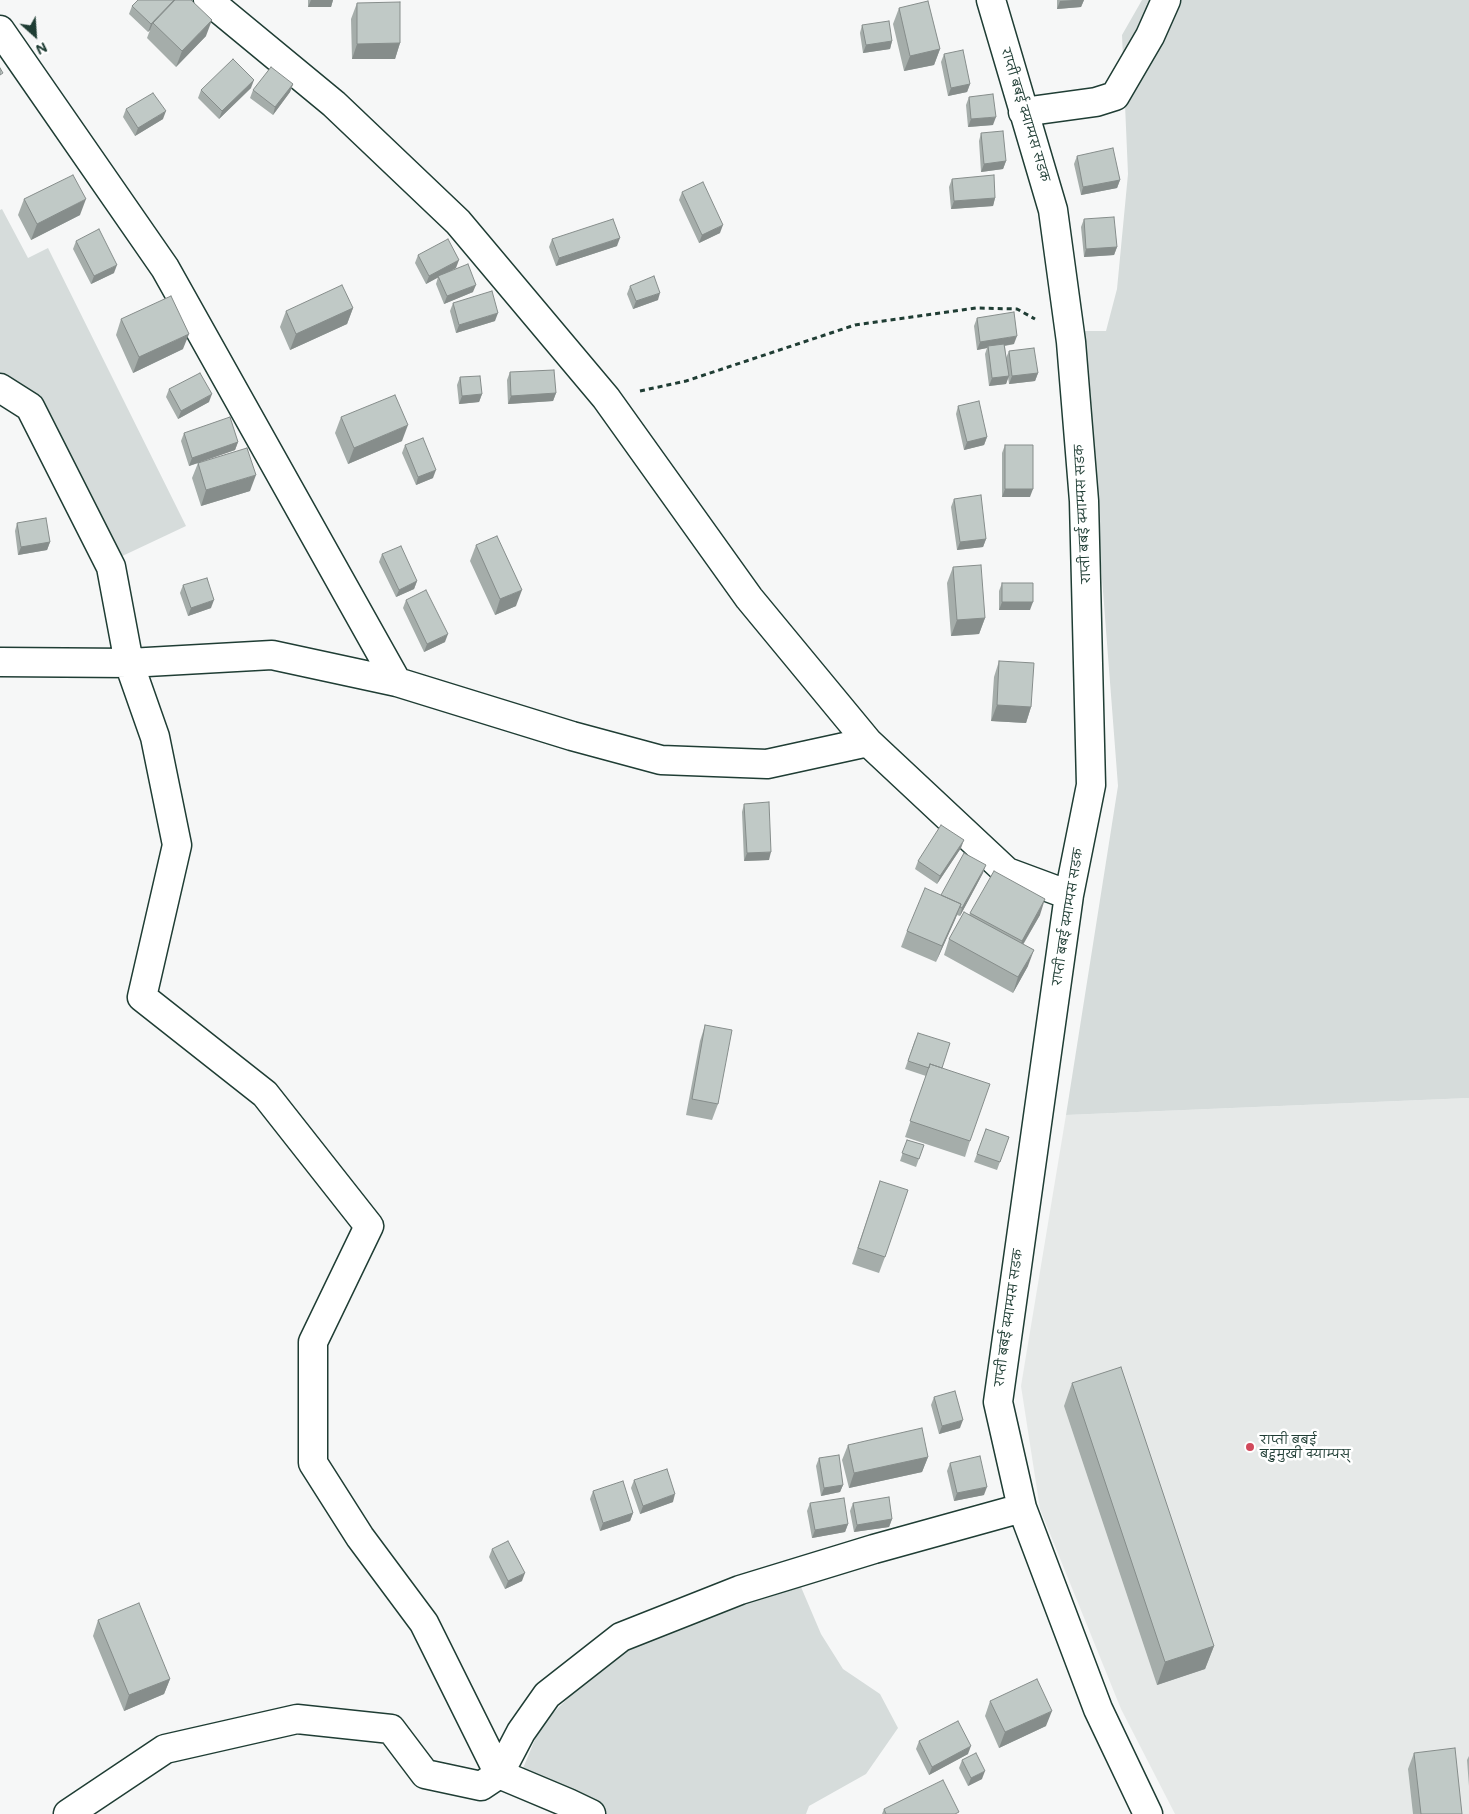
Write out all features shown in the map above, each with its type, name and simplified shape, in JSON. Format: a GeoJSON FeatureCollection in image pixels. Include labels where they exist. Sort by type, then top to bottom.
{"type":"FeatureCollection","features":[{"type":"Feature","properties":{"kind":"street"},"geometry":{"type":"LineString","coordinates":[[208,0],[334,104],[458,222],[606,398],[749,598],[868,742],[1007,872],[1070,895]]}},
{"type":"Feature","properties":{"kind":"street","name":"राप्ती बबई क्याम्पस सडक"},"geometry":{"type":"LineString","coordinates":[[991,0],[1053,210],[1071,342],[1084,501],[1092,785],[1070,895],[998,1402],[1022,1508],[1098,1709],[1148,1814]]}},
{"type":"Feature","properties":{"kind":"street"},"geometry":{"type":"LineString","coordinates":[[1023,112],[1096,102],[1115,96],[1150,36],[1166,0]]}},
{"type":"Feature","properties":{"kind":"street"},"geometry":{"type":"LineString","coordinates":[[0,30],[165,268],[397,682]]}},
{"type":"Feature","properties":{"kind":"street"},"geometry":{"type":"LineString","coordinates":[[0,388],[30,407],[110,567],[129,663],[155,737],[177,844],[142,997],[265,1094],[369,1226],[313,1342],[313,1463],[360,1537],[424,1623],[499,1774],[591,1814]]}},
{"type":"Feature","properties":{"kind":"street"},"geometry":{"type":"LineString","coordinates":[[0,662],[129,663],[272,655],[397,682],[572,736],[661,760],[767,764],[868,742]]}},
{"type":"Feature","properties":{"kind":"street"},"geometry":{"type":"LineString","coordinates":[[68,1814],[165,1749],[297,1719],[391,1729],[425,1774],[481,1786],[499,1774],[521,1732],[547,1695],[621,1637],[740,1590],[874,1549],[1022,1508]]}},
{"type":"Feature","properties":{"kind":"path"},"geometry":{"type":"LineString","coordinates":[[606,398],[686,381],[855,325],[976,308],[1017,308],[1071,342]]}},
{"type":"Feature","properties":{"kind":"shaded area"},"geometry":{"type":"Polygon","coordinates":[[[1142,0],[1469,0],[1469,1098],[1066,1115],[1118,786],[1083,331],[1106,331],[1117,289],[1128,174],[1122,35],[1142,0]]]}},
{"type":"Feature","properties":{"kind":"shaded area"},"geometry":{"type":"Polygon","coordinates":[[[2,209],[28,258],[48,248],[186,526],[116,559],[0,379],[0,210],[2,209]]]}},
{"type":"Feature","properties":{"kind":"shaded area","name":"राप्ती बबई बहुमुखी क्याम्पस्"},"geometry":{"type":"Polygon","coordinates":[[[1469,1098],[1469,1814],[1175,1814],[1121,1709],[1040,1509],[1021,1386],[1066,1115],[1469,1098]]]}},
{"type":"Feature","properties":{"kind":"shaded area"},"geometry":{"type":"Polygon","coordinates":[[[801,1587],[821,1634],[843,1669],[880,1694],[898,1728],[866,1774],[809,1806],[806,1814],[602,1814],[521,1773],[541,1725],[596,1670],[659,1632],[801,1587]]]}},
{"type":"Feature","properties":{"kind":"building"},"geometry":{"type":"Polygon","coordinates":[[[138,0],[174,0],[151,24],[132,6],[138,0]]]}},
{"type":"Feature","properties":{"kind":"building"},"geometry":{"type":"Polygon","coordinates":[[[175,0],[191,0],[212,20],[182,51],[153,23],[175,0]]]}},
{"type":"Feature","properties":{"kind":"building"},"geometry":{"type":"Polygon","coordinates":[[[928,1],[940,49],[910,56],[899,8],[928,1]]]}},
{"type":"Feature","properties":{"kind":"building"},"geometry":{"type":"Polygon","coordinates":[[[400,2],[400,43],[357,44],[357,3],[400,2]]]}},
{"type":"Feature","properties":{"kind":"building"},"geometry":{"type":"Polygon","coordinates":[[[889,21],[892,41],[866,45],[862,25],[889,21]]]}},
{"type":"Feature","properties":{"kind":"building"},"geometry":{"type":"Polygon","coordinates":[[[963,50],[970,84],[951,88],[944,54],[963,50]]]}},
{"type":"Feature","properties":{"kind":"building"},"geometry":{"type":"Polygon","coordinates":[[[233,59],[254,80],[222,111],[201,90],[233,59]]]}},
{"type":"Feature","properties":{"kind":"building"},"geometry":{"type":"Polygon","coordinates":[[[271,67],[293,84],[275,107],[253,90],[271,67]]]}},
{"type":"Feature","properties":{"kind":"building"},"geometry":{"type":"Polygon","coordinates":[[[153,93],[166,111],[138,128],[126,109],[153,93]]]}},
{"type":"Feature","properties":{"kind":"building"},"geometry":{"type":"Polygon","coordinates":[[[993,94],[996,117],[971,119],[969,97],[993,94]]]}},
{"type":"Feature","properties":{"kind":"building"},"geometry":{"type":"Polygon","coordinates":[[[1003,131],[1006,161],[984,164],[981,133],[1003,131]]]}},
{"type":"Feature","properties":{"kind":"building"},"geometry":{"type":"Polygon","coordinates":[[[1113,148],[1120,180],[1083,187],[1077,156],[1113,148]]]}},
{"type":"Feature","properties":{"kind":"building"},"geometry":{"type":"Polygon","coordinates":[[[73,175],[86,199],[37,224],[24,199],[73,175]]]}},
{"type":"Feature","properties":{"kind":"building"},"geometry":{"type":"Polygon","coordinates":[[[994,175],[995,198],[954,201],[952,179],[994,175]]]}},
{"type":"Feature","properties":{"kind":"building"},"geometry":{"type":"Polygon","coordinates":[[[703,182],[723,225],[702,235],[682,192],[703,182]]]}},
{"type":"Feature","properties":{"kind":"building"},"geometry":{"type":"Polygon","coordinates":[[[1114,217],[1117,247],[1086,249],[1084,219],[1114,217]]]}},
{"type":"Feature","properties":{"kind":"building"},"geometry":{"type":"Polygon","coordinates":[[[613,219],[620,238],[559,258],[552,239],[613,219]]]}},
{"type":"Feature","properties":{"kind":"building"},"geometry":{"type":"Polygon","coordinates":[[[99,229],[117,265],[94,276],[76,241],[99,229]]]}},
{"type":"Feature","properties":{"kind":"building"},"geometry":{"type":"Polygon","coordinates":[[[448,239],[459,260],[429,276],[418,255],[448,239]]]}},
{"type":"Feature","properties":{"kind":"building"},"geometry":{"type":"Polygon","coordinates":[[[468,264],[476,285],[447,296],[438,276],[468,264]]]}},
{"type":"Feature","properties":{"kind":"building"},"geometry":{"type":"Polygon","coordinates":[[[654,276],[660,293],[636,301],[630,286],[654,276]]]}},
{"type":"Feature","properties":{"kind":"building"},"geometry":{"type":"Polygon","coordinates":[[[342,285],[353,308],[296,334],[286,311],[342,285]]]}},
{"type":"Feature","properties":{"kind":"building"},"geometry":{"type":"Polygon","coordinates":[[[492,291],[498,313],[459,325],[453,303],[492,291]]]}},
{"type":"Feature","properties":{"kind":"building"},"geometry":{"type":"Polygon","coordinates":[[[171,296],[189,334],[139,357],[121,319],[171,296]]]}},
{"type":"Feature","properties":{"kind":"building"},"geometry":{"type":"Polygon","coordinates":[[[1014,312],[1017,336],[980,342],[977,318],[1014,312]]]}},
{"type":"Feature","properties":{"kind":"building"},"geometry":{"type":"Polygon","coordinates":[[[1004,344],[1009,376],[992,378],[988,346],[1004,344]]]}},
{"type":"Feature","properties":{"kind":"building"},"geometry":{"type":"Polygon","coordinates":[[[1034,348],[1038,373],[1012,376],[1009,351],[1034,348]]]}},
{"type":"Feature","properties":{"kind":"building"},"geometry":{"type":"Polygon","coordinates":[[[554,370],[556,393],[511,396],[510,372],[554,370]]]}},
{"type":"Feature","properties":{"kind":"building"},"geometry":{"type":"Polygon","coordinates":[[[200,373],[212,394],[181,411],[169,389],[200,373]]]}},
{"type":"Feature","properties":{"kind":"building"},"geometry":{"type":"Polygon","coordinates":[[[480,376],[482,394],[462,396],[460,377],[480,376]]]}},
{"type":"Feature","properties":{"kind":"building"},"geometry":{"type":"Polygon","coordinates":[[[395,395],[408,425],[354,448],[341,417],[395,395]]]}},
{"type":"Feature","properties":{"kind":"building"},"geometry":{"type":"Polygon","coordinates":[[[979,401],[987,437],[967,442],[958,406],[979,401]]]}},
{"type":"Feature","properties":{"kind":"building"},"geometry":{"type":"Polygon","coordinates":[[[230,417],[238,442],[192,458],[184,433],[230,417]]]}},
{"type":"Feature","properties":{"kind":"building"},"geometry":{"type":"Polygon","coordinates":[[[423,438],[436,470],[418,477],[405,445],[423,438]]]}},
{"type":"Feature","properties":{"kind":"building"},"geometry":{"type":"Polygon","coordinates":[[[1005,445],[1033,445],[1033,489],[1005,489],[1005,445]]]}},
{"type":"Feature","properties":{"kind":"building"},"geometry":{"type":"Polygon","coordinates":[[[247,448],[256,475],[206,490],[198,463],[247,448]]]}},
{"type":"Feature","properties":{"kind":"building"},"geometry":{"type":"Polygon","coordinates":[[[981,495],[986,539],[960,542],[954,499],[981,495]]]}},
{"type":"Feature","properties":{"kind":"building"},"geometry":{"type":"Polygon","coordinates":[[[46,518],[50,542],[21,547],[17,523],[46,518]]]}},
{"type":"Feature","properties":{"kind":"building"},"geometry":{"type":"Polygon","coordinates":[[[497,536],[522,590],[500,599],[476,545],[497,536]]]}},
{"type":"Feature","properties":{"kind":"building"},"geometry":{"type":"Polygon","coordinates":[[[401,546],[417,581],[399,590],[382,554],[401,546]]]}},
{"type":"Feature","properties":{"kind":"building"},"geometry":{"type":"Polygon","coordinates":[[[981,565],[985,618],[957,620],[953,567],[981,565]]]}},
{"type":"Feature","properties":{"kind":"building"},"geometry":{"type":"Polygon","coordinates":[[[207,578],[214,600],[191,608],[183,585],[207,578]]]}},
{"type":"Feature","properties":{"kind":"building"},"geometry":{"type":"Polygon","coordinates":[[[1002,583],[1033,583],[1033,602],[1002,602],[1002,583]]]}},
{"type":"Feature","properties":{"kind":"building"},"geometry":{"type":"Polygon","coordinates":[[[426,590],[448,634],[427,644],[406,600],[426,590]]]}},
{"type":"Feature","properties":{"kind":"building"},"geometry":{"type":"Polygon","coordinates":[[[999,661],[1034,663],[1031,707],[997,705],[999,661]]]}},
{"type":"Feature","properties":{"kind":"building"},"geometry":{"type":"Polygon","coordinates":[[[769,802],[771,852],[747,853],[744,804],[769,802]]]}},
{"type":"Feature","properties":{"kind":"building"},"geometry":{"type":"Polygon","coordinates":[[[941,825],[964,840],[940,876],[918,861],[941,825]]]}},
{"type":"Feature","properties":{"kind":"building"},"geometry":{"type":"Polygon","coordinates":[[[964,853],[986,865],[962,908],[960,907],[961,904],[941,895],[964,853]]]}},
{"type":"Feature","properties":{"kind":"building"},"geometry":{"type":"Polygon","coordinates":[[[994,871],[1045,899],[1022,941],[970,913],[994,871]]]}},
{"type":"Feature","properties":{"kind":"building"},"geometry":{"type":"Polygon","coordinates":[[[925,888],[961,904],[942,946],[907,931],[925,888]]]}},
{"type":"Feature","properties":{"kind":"building"},"geometry":{"type":"Polygon","coordinates":[[[964,912],[1034,950],[1018,977],[949,939],[964,912]]]}},
{"type":"Feature","properties":{"kind":"building"},"geometry":{"type":"Polygon","coordinates":[[[705,1025],[732,1030],[718,1104],[692,1099],[705,1025]]]}},
{"type":"Feature","properties":{"kind":"building"},"geometry":{"type":"Polygon","coordinates":[[[918,1033],[950,1043],[942,1068],[930,1064],[929,1068],[908,1061],[918,1033]]]}},
{"type":"Feature","properties":{"kind":"building"},"geometry":{"type":"Polygon","coordinates":[[[930,1064],[990,1084],[970,1141],[910,1121],[930,1064]]]}},
{"type":"Feature","properties":{"kind":"building"},"geometry":{"type":"Polygon","coordinates":[[[986,1129],[1009,1137],[1000,1162],[977,1154],[986,1129]]]}},
{"type":"Feature","properties":{"kind":"building"},"geometry":{"type":"Polygon","coordinates":[[[907,1140],[924,1145],[919,1159],[902,1153],[907,1140]]]}},
{"type":"Feature","properties":{"kind":"building"},"geometry":{"type":"Polygon","coordinates":[[[880,1181],[908,1190],[885,1257],[858,1248],[880,1181]]]}},
{"type":"Feature","properties":{"kind":"building"},"geometry":{"type":"Polygon","coordinates":[[[1121,1367],[1214,1646],[1165,1662],[1072,1383],[1121,1367]]]}},
{"type":"Feature","properties":{"kind":"building"},"geometry":{"type":"Polygon","coordinates":[[[955,1391],[963,1420],[942,1426],[934,1397],[955,1391]]]}},
{"type":"Feature","properties":{"kind":"building"},"geometry":{"type":"Polygon","coordinates":[[[922,1428],[928,1457],[854,1473],[848,1445],[922,1428]]]}},
{"type":"Feature","properties":{"kind":"building"},"geometry":{"type":"Polygon","coordinates":[[[839,1455],[843,1485],[824,1488],[819,1458],[839,1455]]]}},
{"type":"Feature","properties":{"kind":"building"},"geometry":{"type":"Polygon","coordinates":[[[980,1456],[987,1487],[957,1493],[950,1463],[980,1456]]]}},
{"type":"Feature","properties":{"kind":"building"},"geometry":{"type":"Polygon","coordinates":[[[667,1469],[675,1494],[643,1506],[634,1480],[667,1469]]]}},
{"type":"Feature","properties":{"kind":"building"},"geometry":{"type":"Polygon","coordinates":[[[623,1481],[633,1513],[603,1523],[593,1491],[623,1481]]]}},
{"type":"Feature","properties":{"kind":"building"},"geometry":{"type":"Polygon","coordinates":[[[889,1497],[892,1519],[857,1525],[853,1503],[889,1497]]]}},
{"type":"Feature","properties":{"kind":"building"},"geometry":{"type":"Polygon","coordinates":[[[844,1498],[848,1524],[815,1530],[810,1503],[844,1498]]]}},
{"type":"Feature","properties":{"kind":"building"},"geometry":{"type":"Polygon","coordinates":[[[508,1541],[525,1573],[508,1581],[492,1549],[508,1541]]]}},
{"type":"Feature","properties":{"kind":"building"},"geometry":{"type":"Polygon","coordinates":[[[139,1603],[170,1679],[129,1695],[98,1620],[139,1603]]]}},
{"type":"Feature","properties":{"kind":"building"},"geometry":{"type":"Polygon","coordinates":[[[1037,1679],[1052,1711],[1005,1732],[990,1701],[1037,1679]]]}},
{"type":"Feature","properties":{"kind":"building"},"geometry":{"type":"Polygon","coordinates":[[[958,1721],[971,1746],[932,1767],[919,1741],[958,1721]]]}},
{"type":"Feature","properties":{"kind":"building"},"geometry":{"type":"Polygon","coordinates":[[[1455,1748],[1462,1814],[1421,1814],[1414,1753],[1455,1748]]]}},
{"type":"Feature","properties":{"kind":"building"},"geometry":{"type":"Polygon","coordinates":[[[976,1753],[985,1771],[971,1778],[962,1760],[976,1753]]]}},
{"type":"Feature","properties":{"kind":"building"},"geometry":{"type":"Polygon","coordinates":[[[943,1780],[959,1812],[955,1814],[886,1814],[884,1809],[943,1780]]]}},
{"type":"Feature","properties":{"kind":"place","name":"राप्ती बबई बहुमुखी क्याम्पस्"},"geometry":{"type":"Point","coordinates":[1250,1447]}}]}
